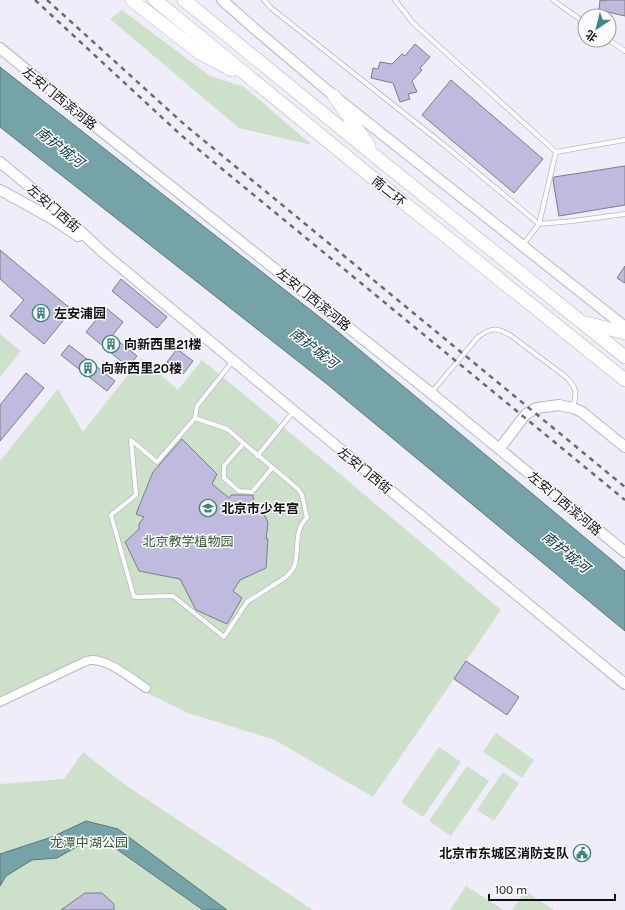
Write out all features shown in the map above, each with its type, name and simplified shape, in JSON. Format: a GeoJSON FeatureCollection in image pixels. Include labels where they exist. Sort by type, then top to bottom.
{"type":"FeatureCollection","features":[{"type":"Feature","properties":{"kind":"highway"},"geometry":{"type":"LineString","coordinates":[[132,0],[200,53],[260,86]]}},
{"type":"Feature","properties":{"kind":"highway","name":"南二环"},"geometry":{"type":"LineString","coordinates":[[155,0],[625,380]]}},
{"type":"Feature","properties":{"kind":"highway","name":"南二环"},"geometry":{"type":"LineString","coordinates":[[184,0],[625,357]]}},
{"type":"Feature","properties":{"kind":"highway"},"geometry":{"type":"LineString","coordinates":[[334,96],[380,160]]}},
{"type":"Feature","properties":{"kind":"highway"},"geometry":{"type":"LineString","coordinates":[[580,321],[625,333]]}},
{"type":"Feature","properties":{"kind":"street"},"geometry":{"type":"LineString","coordinates":[[222,0],[334,96],[625,327]]}},
{"type":"Feature","properties":{"kind":"street"},"geometry":{"type":"LineString","coordinates":[[228,0],[256,30]]}},
{"type":"Feature","properties":{"kind":"street","name":"左安门西滨河路"},"geometry":{"type":"LineString","coordinates":[[0,48],[54,94],[500,448],[625,552]]}},
{"type":"Feature","properties":{"kind":"street","name":"左安门西街"},"geometry":{"type":"LineString","coordinates":[[0,162],[54,207],[106,255],[625,684]]}},
{"type":"Feature","properties":{"kind":"street","name":"左安门西街"},"geometry":{"type":"LineString","coordinates":[[0,190],[51,218],[106,255]]}},
{"type":"Feature","properties":{"kind":"street"},"geometry":{"type":"LineString","coordinates":[[500,448],[526,414],[537,408],[559,405],[573,408],[582,412],[625,448]]}},
{"type":"Feature","properties":{"kind":"street"},"geometry":{"type":"LineString","coordinates":[[0,702],[91,660],[102,661],[114,667],[146,688]]}},
{"type":"Feature","properties":{"kind":"lane"},"geometry":{"type":"LineString","coordinates":[[264,0],[271,8],[444,145],[538,224],[625,214]]}},
{"type":"Feature","properties":{"kind":"lane"},"geometry":{"type":"LineString","coordinates":[[395,0],[413,23],[556,152]]}},
{"type":"Feature","properties":{"kind":"lane"},"geometry":{"type":"LineString","coordinates":[[553,0],[577,17]]}},
{"type":"Feature","properties":{"kind":"lane"},"geometry":{"type":"LineString","coordinates":[[556,152],[625,140]]}},
{"type":"Feature","properties":{"kind":"lane"},"geometry":{"type":"LineString","coordinates":[[522,246],[538,224],[556,152]]}},
{"type":"Feature","properties":{"kind":"lane"},"geometry":{"type":"LineString","coordinates":[[431,393],[478,337],[485,331],[500,329],[560,372],[574,384],[576,395],[573,408]]}},
{"type":"Feature","properties":{"kind":"lane"},"geometry":{"type":"LineString","coordinates":[[195,418],[227,429],[300,492],[307,518],[300,527],[294,566],[286,577],[247,602],[224,637],[173,596],[134,597],[111,515],[136,495],[131,440],[157,462],[195,418],[197,406],[233,361]]}},
{"type":"Feature","properties":{"kind":"lane"},"geometry":{"type":"LineString","coordinates":[[257,456],[294,411]]}},
{"type":"Feature","properties":{"kind":"lane"},"geometry":{"type":"LineString","coordinates":[[243,444],[224,466],[224,478],[239,492],[252,492],[272,468]]}},
{"type":"Feature","properties":{"kind":"green space"},"geometry":{"type":"Polygon","coordinates":[[[122,10],[210,76],[244,87],[312,145],[239,128],[110,19],[122,10]]]}},
{"type":"Feature","properties":{"kind":"green space"},"geometry":{"type":"Polygon","coordinates":[[[0,334],[21,351],[0,377],[0,334]]]}},
{"type":"Feature","properties":{"kind":"green space","name":"北京教学植物园"},"geometry":{"type":"Polygon","coordinates":[[[141,358],[178,390],[202,360],[501,610],[373,797],[275,740],[188,713],[147,693],[97,657],[0,697],[0,461],[58,389],[83,432],[141,358]]]}},
{"type":"Feature","properties":{"kind":"green space"},"geometry":{"type":"Polygon","coordinates":[[[496,733],[534,760],[522,778],[483,752],[496,733]]]}},
{"type":"Feature","properties":{"kind":"green space"},"geometry":{"type":"Polygon","coordinates":[[[439,747],[461,762],[423,817],[401,802],[439,747]]]}},
{"type":"Feature","properties":{"kind":"green space","name":"龙潭中湖公园"},"geometry":{"type":"Polygon","coordinates":[[[83,752],[124,784],[313,910],[0,910],[0,784],[64,779],[83,752]]]}},
{"type":"Feature","properties":{"kind":"green space"},"geometry":{"type":"Polygon","coordinates":[[[467,766],[489,781],[451,836],[429,821],[467,766]]]}},
{"type":"Feature","properties":{"kind":"green space"},"geometry":{"type":"Polygon","coordinates":[[[503,772],[519,783],[494,821],[477,810],[503,772]]]}},
{"type":"Feature","properties":{"kind":"green space"},"geometry":{"type":"Polygon","coordinates":[[[466,886],[504,910],[450,910],[466,886]]]}},
{"type":"Feature","properties":{"kind":"green space"},"geometry":{"type":"Polygon","coordinates":[[[525,891],[554,910],[512,910],[525,891]]]}},
{"type":"Feature","properties":{"kind":"water","name":"南护城河"},"geometry":{"type":"Polygon","coordinates":[[[0,67],[331,326],[625,571],[625,631],[327,384],[0,127],[0,67]]]}},
{"type":"Feature","properties":{"kind":"water"},"geometry":{"type":"Polygon","coordinates":[[[86,821],[118,829],[227,910],[203,910],[108,843],[89,840],[57,858],[32,860],[6,876],[0,886],[0,854],[52,837],[86,821]]]}},
{"type":"Feature","properties":{"kind":"building"},"geometry":{"type":"Polygon","coordinates":[[[600,0],[625,0],[625,16],[617,14],[617,8],[599,8],[600,0]]]}},
{"type":"Feature","properties":{"kind":"building"},"geometry":{"type":"Polygon","coordinates":[[[415,44],[430,57],[420,68],[422,70],[412,81],[417,92],[408,94],[410,99],[400,102],[393,83],[371,78],[373,68],[378,69],[380,62],[392,64],[402,54],[405,56],[415,44]]]}},
{"type":"Feature","properties":{"kind":"building"},"geometry":{"type":"Polygon","coordinates":[[[451,80],[543,159],[514,193],[422,115],[451,80]]]}},
{"type":"Feature","properties":{"kind":"building"},"geometry":{"type":"Polygon","coordinates":[[[625,166],[625,205],[559,216],[553,180],[554,177],[625,166]]]}},
{"type":"Feature","properties":{"kind":"building","name":"左安浦园"},"geometry":{"type":"Polygon","coordinates":[[[0,250],[72,310],[44,344],[10,316],[24,300],[0,279],[0,250]]]}},
{"type":"Feature","properties":{"kind":"building"},"geometry":{"type":"Polygon","coordinates":[[[625,266],[625,283],[617,278],[625,266]]]}},
{"type":"Feature","properties":{"kind":"building"},"geometry":{"type":"Polygon","coordinates":[[[121,279],[167,317],[157,328],[112,291],[121,279]]]}},
{"type":"Feature","properties":{"kind":"building","name":"向新西里21楼"},"geometry":{"type":"Polygon","coordinates":[[[106,308],[123,322],[112,336],[137,356],[128,367],[86,332],[106,308]]]}},
{"type":"Feature","properties":{"kind":"building","name":"向新西里20楼"},"geometry":{"type":"Polygon","coordinates":[[[69,345],[115,381],[107,391],[61,355],[69,345]]]}},
{"type":"Feature","properties":{"kind":"building"},"geometry":{"type":"Polygon","coordinates":[[[177,349],[193,361],[183,374],[167,362],[177,349]]]}},
{"type":"Feature","properties":{"kind":"building"},"geometry":{"type":"Polygon","coordinates":[[[26,373],[44,388],[0,441],[0,405],[26,373]]]}},
{"type":"Feature","properties":{"kind":"building"},"geometry":{"type":"Polygon","coordinates":[[[182,439],[217,474],[212,484],[229,498],[231,495],[253,495],[254,506],[261,509],[268,524],[266,539],[268,539],[266,568],[240,580],[233,591],[242,598],[227,624],[196,610],[180,579],[139,571],[125,542],[139,529],[139,524],[144,517],[136,514],[153,472],[182,439]]]}},
{"type":"Feature","properties":{"kind":"building"},"geometry":{"type":"Polygon","coordinates":[[[466,661],[519,697],[507,715],[454,679],[466,661]]]}},
{"type":"Feature","properties":{"kind":"building"},"geometry":{"type":"Polygon","coordinates":[[[85,893],[102,893],[114,904],[114,910],[61,910],[85,893]]]}},
{"type":"Feature","properties":{"kind":"railway"},"geometry":{"type":"LineString","coordinates":[[35,0],[182,136],[625,500]]}},
{"type":"Feature","properties":{"kind":"railway"},"geometry":{"type":"LineString","coordinates":[[47,0],[185,125],[625,487]]}},
{"type":"Feature","properties":{"kind":"place","name":"左安浦园"},"geometry":{"type":"Point","coordinates":[41,313]}},
{"type":"Feature","properties":{"kind":"place","name":"向新西里21楼"},"geometry":{"type":"Point","coordinates":[111,344]}},
{"type":"Feature","properties":{"kind":"place","name":"向新西里20楼"},"geometry":{"type":"Point","coordinates":[88,368]}},
{"type":"Feature","properties":{"kind":"place","name":"北京市少年宫"},"geometry":{"type":"Point","coordinates":[208,508]}},
{"type":"Feature","properties":{"kind":"place","name":"北京市东城区消防支队"},"geometry":{"type":"Point","coordinates":[582,853]}}]}
